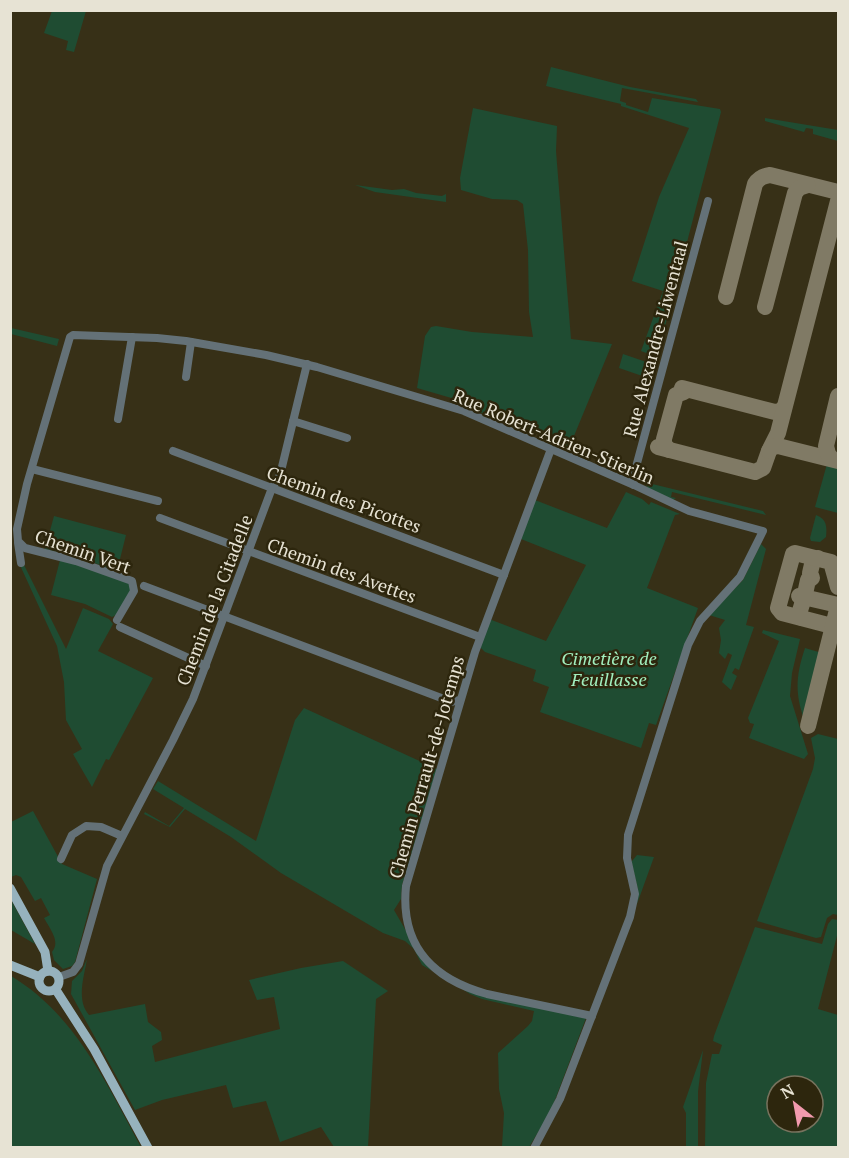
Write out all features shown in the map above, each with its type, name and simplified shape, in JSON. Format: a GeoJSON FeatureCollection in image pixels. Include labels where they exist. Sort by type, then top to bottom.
{"type":"FeatureCollection","features":[{"type":"Feature","properties":{"kind":"main road"},"geometry":{"type":"LineString","coordinates":[[10,888],[42,947],[48,971]]}},
{"type":"Feature","properties":{"kind":"main road"},"geometry":{"type":"LineString","coordinates":[[10,964],[40,977]]}},
{"type":"Feature","properties":{"kind":"main road"},"geometry":{"type":"LineString","coordinates":[[48,971],[56,973],[59,977],[56,990],[48,992],[39,984],[40,977],[48,971]]}},
{"type":"Feature","properties":{"kind":"main road"},"geometry":{"type":"LineString","coordinates":[[56,990],[94,1049],[148,1148]]}},
{"type":"Feature","properties":{"kind":"street","name":"Rue Alexandre-Liwentaal"},"geometry":{"type":"LineString","coordinates":[[634,485],[632,480],[708,201]]}},
{"type":"Feature","properties":{"kind":"street","name":"Rue Robert-Adrien-Stierlin"},"geometry":{"type":"LineString","coordinates":[[70,337],[73,335],[132,337],[191,342],[307,364],[464,411],[695,514],[763,531],[740,577],[697,626],[684,657],[628,834],[627,858],[634,889],[634,902],[592,1016]]}},
{"type":"Feature","properties":{"kind":"street","name":"Chemin Vert"},"geometry":{"type":"LineString","coordinates":[[21,563],[17,529],[70,337]]}},
{"type":"Feature","properties":{"kind":"street"},"geometry":{"type":"LineString","coordinates":[[118,419],[132,337]]}},
{"type":"Feature","properties":{"kind":"street"},"geometry":{"type":"LineString","coordinates":[[186,377],[191,342]]}},
{"type":"Feature","properties":{"kind":"street","name":"Chemin de la Citadelle"},"geometry":{"type":"LineString","coordinates":[[59,977],[73,972],[79,964],[105,871],[183,722],[206,666],[272,489],[280,475],[307,364]]}},
{"type":"Feature","properties":{"kind":"street"},"geometry":{"type":"LineString","coordinates":[[293,421],[347,438]]}},
{"type":"Feature","properties":{"kind":"street","name":"Chemin Perrault-de-Jotemps"},"geometry":{"type":"LineString","coordinates":[[551,449],[480,637],[459,700],[406,886],[405,914],[411,937],[419,952],[434,969],[474,991],[592,1016]]}},
{"type":"Feature","properties":{"kind":"street","name":"Chemin des Picottes"},"geometry":{"type":"LineString","coordinates":[[173,451],[504,575]]}},
{"type":"Feature","properties":{"kind":"street"},"geometry":{"type":"LineString","coordinates":[[32,469],[158,501]]}},
{"type":"Feature","properties":{"kind":"street","name":"Chemin des Avettes"},"geometry":{"type":"LineString","coordinates":[[160,518],[480,637]]}},
{"type":"Feature","properties":{"kind":"street","name":"Chemin Vert"},"geometry":{"type":"LineString","coordinates":[[18,543],[25,548],[76,561],[132,581],[134,591],[118,623],[206,666]]}},
{"type":"Feature","properties":{"kind":"street"},"geometry":{"type":"LineString","coordinates":[[144,586],[452,702],[459,700]]}},
{"type":"Feature","properties":{"kind":"street"},"geometry":{"type":"LineString","coordinates":[[61,859],[72,835],[86,826],[101,827],[122,836]]}},
{"type":"Feature","properties":{"kind":"street"},"geometry":{"type":"LineString","coordinates":[[534,1148],[560,1100],[592,1016]]}},
{"type":"Feature","properties":{"kind":"green space"},"geometry":{"type":"Polygon","coordinates":[[[52,11],[86,11],[74,52],[66,50],[68,41],[44,33],[52,11]]]}},
{"type":"Feature","properties":{"kind":"green space"},"geometry":{"type":"Polygon","coordinates":[[[551,67],[630,87],[696,99],[698,102],[622,88],[620,101],[648,112],[652,98],[720,109],[657,357],[641,351],[663,291],[632,281],[659,197],[689,128],[621,106],[621,104],[546,86],[551,67]]]}},
{"type":"Feature","properties":{"kind":"green space"},"geometry":{"type":"Polygon","coordinates":[[[473,108],[557,126],[556,151],[571,339],[612,344],[569,448],[495,413],[489,416],[474,410],[472,404],[417,388],[425,336],[431,327],[533,337],[529,312],[528,250],[523,204],[517,200],[492,199],[461,190],[460,178],[473,108]]]}},
{"type":"Feature","properties":{"kind":"green space"},"geometry":{"type":"Polygon","coordinates":[[[765,118],[838,130],[838,141],[813,134],[813,129],[806,128],[804,132],[765,121],[765,118]]]}},
{"type":"Feature","properties":{"kind":"green space"},"geometry":{"type":"Polygon","coordinates":[[[355,185],[392,190],[404,189],[442,196],[446,194],[446,202],[375,192],[355,185]]]}},
{"type":"Feature","properties":{"kind":"green space"},"geometry":{"type":"Polygon","coordinates":[[[11,328],[59,339],[57,346],[11,334],[11,328]]]}},
{"type":"Feature","properties":{"kind":"green space"},"geometry":{"type":"Polygon","coordinates":[[[623,354],[655,365],[651,379],[619,368],[623,354]]]}},
{"type":"Feature","properties":{"kind":"green space"},"geometry":{"type":"Polygon","coordinates":[[[827,464],[838,467],[838,513],[815,507],[827,464]]]}},
{"type":"Feature","properties":{"kind":"green space"},"geometry":{"type":"Polygon","coordinates":[[[640,481],[763,511],[766,515],[672,492],[671,497],[676,498],[673,500],[648,489],[640,481]]]}},
{"type":"Feature","properties":{"kind":"green space","name":"Cimetière de Feuillasse"},"geometry":{"type":"Polygon","coordinates":[[[626,492],[649,505],[651,502],[680,514],[675,515],[647,588],[698,608],[656,725],[649,723],[641,748],[540,712],[549,687],[533,681],[536,670],[485,652],[479,646],[489,619],[546,641],[586,565],[521,539],[535,500],[607,528],[626,492]]]}},
{"type":"Feature","properties":{"kind":"green space"},"geometry":{"type":"Polygon","coordinates":[[[816,515],[824,521],[826,527],[826,537],[820,542],[811,541],[810,538],[816,515]]]}},
{"type":"Feature","properties":{"kind":"green space"},"geometry":{"type":"Polygon","coordinates":[[[54,516],[126,535],[117,571],[72,555],[45,549],[54,516]]]}},
{"type":"Feature","properties":{"kind":"green space"},"geometry":{"type":"Polygon","coordinates":[[[761,544],[766,549],[746,625],[754,627],[739,670],[735,668],[732,673],[737,676],[731,690],[722,682],[732,655],[728,653],[725,659],[719,653],[721,640],[719,628],[725,620],[709,615],[743,580],[761,544]]]}},
{"type":"Feature","properties":{"kind":"green space"},"geometry":{"type":"Polygon","coordinates":[[[60,560],[128,583],[132,587],[118,614],[112,617],[85,604],[51,595],[60,560]]]}},
{"type":"Feature","properties":{"kind":"green space"},"geometry":{"type":"Polygon","coordinates":[[[19,563],[23,563],[66,649],[83,608],[109,619],[113,624],[98,651],[153,678],[92,787],[73,754],[82,749],[66,720],[64,682],[57,646],[19,563]]]}},
{"type":"Feature","properties":{"kind":"green space"},"geometry":{"type":"Polygon","coordinates":[[[763,630],[800,639],[792,673],[790,696],[808,754],[804,759],[749,738],[754,724],[750,723],[748,718],[779,641],[762,633],[763,630]]]}},
{"type":"Feature","properties":{"kind":"green space"},"geometry":{"type":"Polygon","coordinates":[[[805,648],[822,653],[820,662],[823,663],[806,725],[798,695],[799,668],[805,648]]]}},
{"type":"Feature","properties":{"kind":"green space"},"geometry":{"type":"Polygon","coordinates":[[[304,708],[437,769],[402,885],[401,899],[394,910],[424,962],[432,971],[422,965],[414,949],[405,941],[383,933],[281,873],[231,837],[185,809],[170,827],[144,814],[145,812],[169,826],[184,808],[153,789],[158,781],[256,841],[295,720],[304,708]]]}},
{"type":"Feature","properties":{"kind":"green space"},"geometry":{"type":"Polygon","coordinates":[[[818,734],[838,739],[838,915],[833,914],[827,918],[821,937],[816,938],[757,921],[813,769],[815,758],[811,738],[818,734]]]}},
{"type":"Feature","properties":{"kind":"green space"},"geometry":{"type":"Polygon","coordinates":[[[33,811],[62,864],[97,879],[75,962],[72,966],[63,969],[54,960],[52,952],[55,940],[44,918],[50,915],[41,898],[35,901],[21,877],[16,875],[11,877],[11,822],[33,811]]]}},
{"type":"Feature","properties":{"kind":"green space"},"geometry":{"type":"Polygon","coordinates":[[[637,855],[654,857],[637,904],[638,890],[632,861],[637,855]]]}},
{"type":"Feature","properties":{"kind":"green space"},"geometry":{"type":"Polygon","coordinates":[[[10,898],[35,944],[11,930],[10,898]]]}},
{"type":"Feature","properties":{"kind":"green space"},"geometry":{"type":"Polygon","coordinates":[[[832,919],[838,920],[838,932],[818,1009],[838,1015],[838,1147],[705,1147],[706,1083],[712,1054],[719,1054],[722,1045],[713,1041],[714,1036],[755,927],[822,944],[828,924],[832,919]]]}},
{"type":"Feature","properties":{"kind":"green space"},"geometry":{"type":"Polygon","coordinates":[[[87,959],[82,995],[85,1009],[89,1015],[145,1004],[148,1022],[161,1032],[162,1040],[152,1046],[155,1062],[280,1029],[274,997],[257,1000],[249,980],[343,961],[388,991],[376,999],[368,1147],[334,1147],[321,1127],[280,1142],[266,1101],[233,1108],[226,1085],[162,1100],[135,1110],[71,994],[72,981],[82,971],[87,959]]]}},
{"type":"Feature","properties":{"kind":"green space"},"geometry":{"type":"Polygon","coordinates":[[[11,976],[34,992],[71,1030],[101,1075],[141,1147],[11,1147],[11,976]]]}},
{"type":"Feature","properties":{"kind":"green space"},"geometry":{"type":"Polygon","coordinates":[[[447,979],[586,1018],[550,1113],[529,1147],[502,1147],[504,1113],[499,1089],[498,1053],[528,1026],[532,1021],[534,1011],[482,999],[447,979]]]}},
{"type":"Feature","properties":{"kind":"green space"},"geometry":{"type":"Polygon","coordinates":[[[703,1050],[698,1092],[698,1147],[686,1147],[686,1113],[683,1107],[703,1050]]]}},
{"type":"Feature","properties":{"kind":"taxiway"},"geometry":{"type":"LineString","coordinates":[[726,297],[755,184],[758,180],[770,175],[838,192]]}},
{"type":"Feature","properties":{"kind":"taxiway"},"geometry":{"type":"LineString","coordinates":[[765,307],[795,193],[799,188],[808,185]]}},
{"type":"Feature","properties":{"kind":"taxiway"},"geometry":{"type":"LineString","coordinates":[[658,447],[755,472],[763,468],[778,433],[838,201]]}},
{"type":"Feature","properties":{"kind":"taxiway"},"geometry":{"type":"LineString","coordinates":[[682,388],[775,412],[784,408]]}},
{"type":"Feature","properties":{"kind":"taxiway"},"geometry":{"type":"LineString","coordinates":[[669,450],[664,444],[664,439],[676,395],[684,392]]}},
{"type":"Feature","properties":{"kind":"taxiway"},"geometry":{"type":"LineString","coordinates":[[832,459],[826,446],[838,396]]}},
{"type":"Feature","properties":{"kind":"taxiway"},"geometry":{"type":"LineString","coordinates":[[769,451],[772,447],[778,446],[838,461]]}},
{"type":"Feature","properties":{"kind":"taxiway"},"geometry":{"type":"LineString","coordinates":[[834,622],[828,625],[782,613],[778,608],[795,553],[831,562],[838,587]]}},
{"type":"Feature","properties":{"kind":"taxiway"},"geometry":{"type":"LineString","coordinates":[[802,618],[799,614],[803,601],[808,598],[805,594],[808,580],[812,578],[810,573],[813,560],[818,558]]}},
{"type":"Feature","properties":{"kind":"taxiway"},"geometry":{"type":"LineString","coordinates":[[799,596],[838,605]]}},
{"type":"Feature","properties":{"kind":"taxiway"},"geometry":{"type":"LineString","coordinates":[[808,726],[838,606]]}}]}
